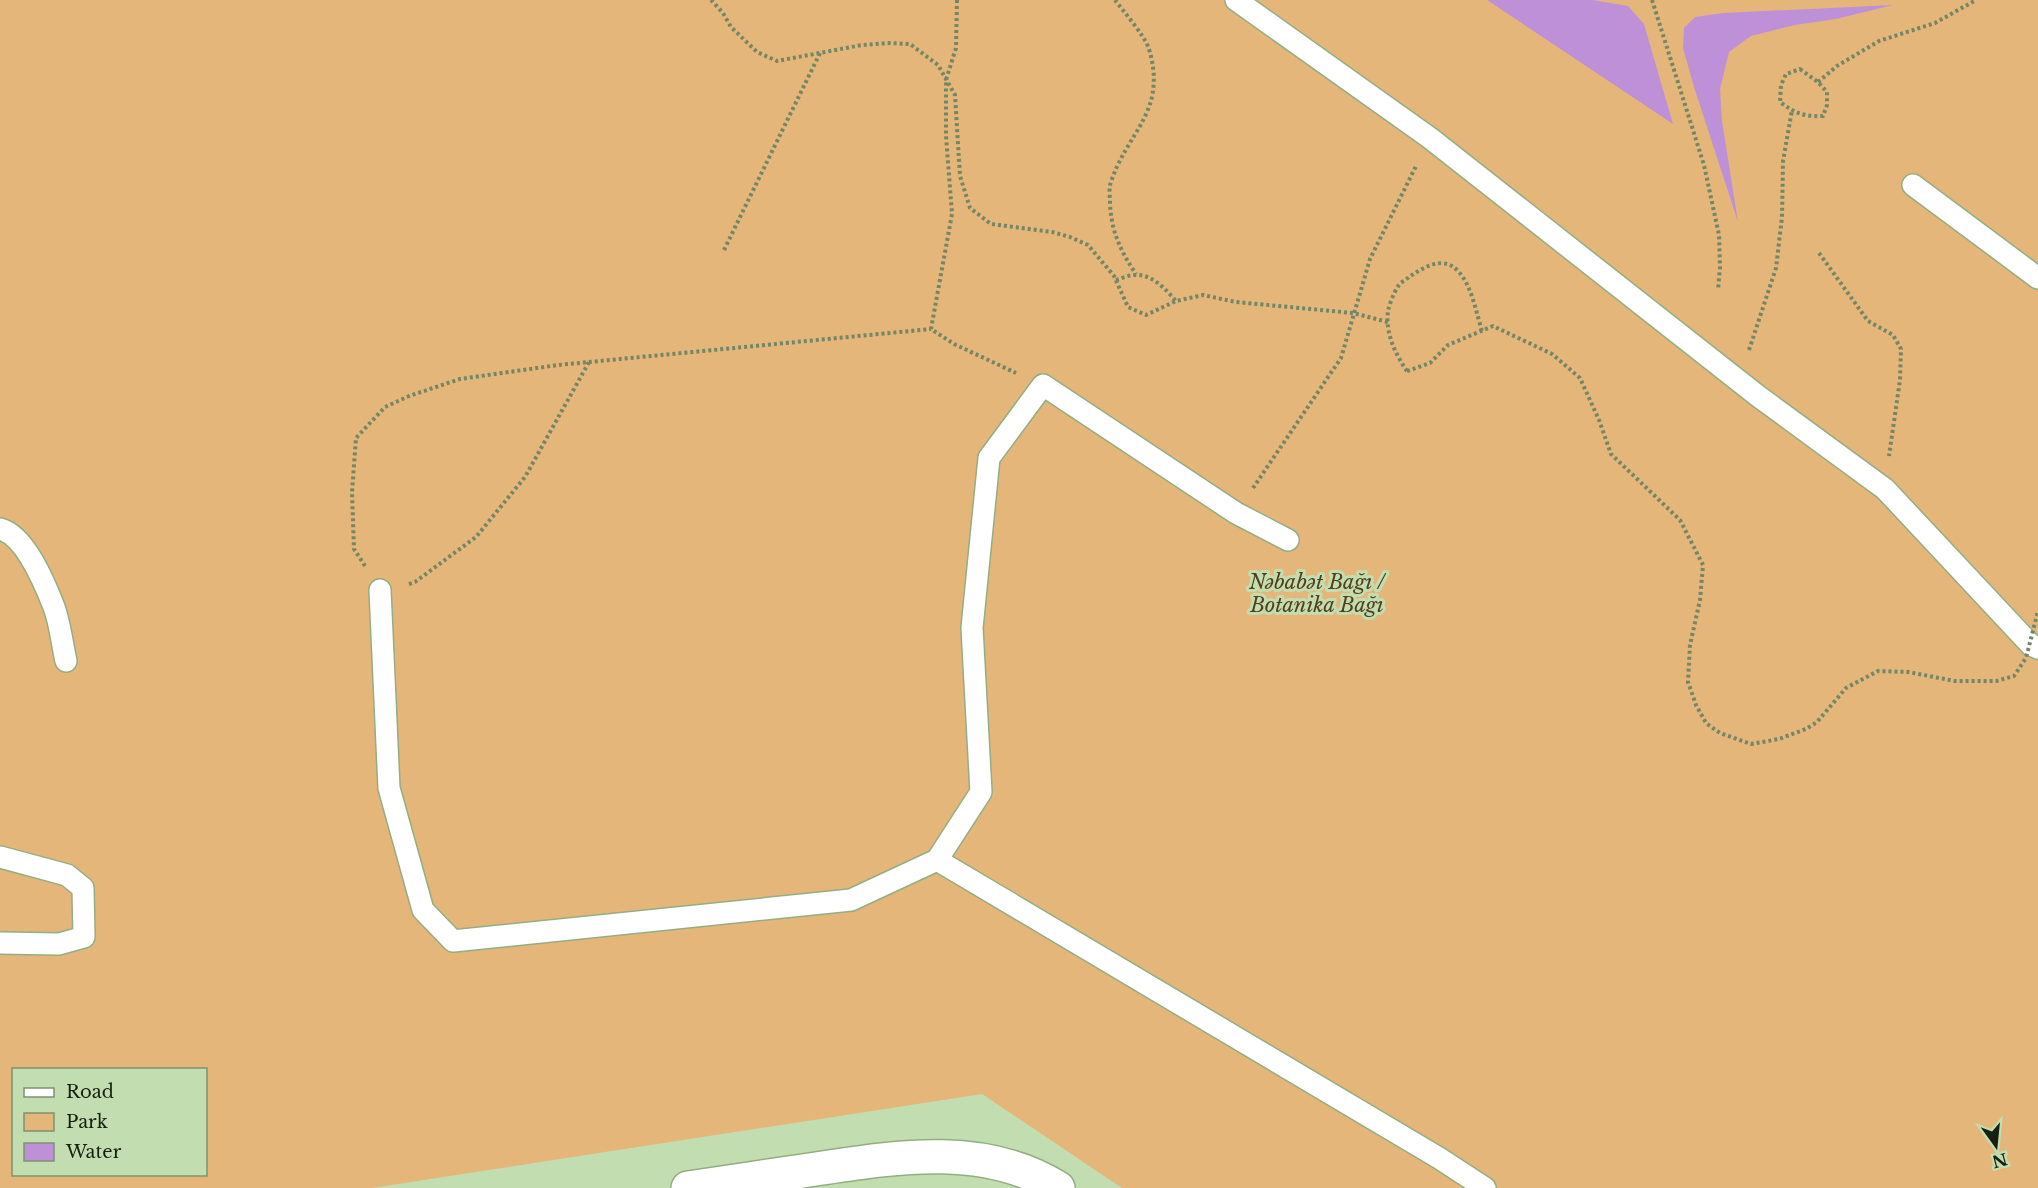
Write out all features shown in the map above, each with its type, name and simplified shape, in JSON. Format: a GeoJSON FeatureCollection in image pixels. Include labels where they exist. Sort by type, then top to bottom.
{"type":"FeatureCollection","features":[{"type":"Feature","properties":{"kind":"main road"},"geometry":{"type":"LineString","coordinates":[[688,1188],[881,1160],[953,1156],[1012,1166],[1058,1188]]}},
{"type":"Feature","properties":{"kind":"lane"},"geometry":{"type":"LineString","coordinates":[[1236,0],[1430,138],[1738,380],[1885,489],[2034,647]]}},
{"type":"Feature","properties":{"kind":"lane"},"geometry":{"type":"LineString","coordinates":[[1913,185],[2038,278]]}},
{"type":"Feature","properties":{"kind":"lane"},"geometry":{"type":"LineString","coordinates":[[380,591],[389,788],[423,910],[453,940],[852,900],[937,860],[981,792],[972,628],[989,458],[1043,385],[1236,513],[1288,540]]}},
{"type":"Feature","properties":{"kind":"lane"},"geometry":{"type":"LineString","coordinates":[[0,529],[9,531],[32,558],[54,608],[66,661]]}},
{"type":"Feature","properties":{"kind":"lane"},"geometry":{"type":"LineString","coordinates":[[0,857],[67,875],[83,888],[84,937],[59,944],[0,943]]}},
{"type":"Feature","properties":{"kind":"lane"},"geometry":{"type":"LineString","coordinates":[[937,860],[1439,1158],[1485,1188]]}},
{"type":"Feature","properties":{"kind":"path"},"geometry":{"type":"LineString","coordinates":[[711,0],[723,13],[731,27],[757,52],[777,61],[890,43],[910,44],[938,65],[955,95],[960,176],[970,208],[991,224],[1052,232],[1088,245],[1116,280],[1128,307],[1146,315],[1176,301],[1203,295],[1236,302],[1353,313],[1388,322]]}},
{"type":"Feature","properties":{"kind":"path"},"geometry":{"type":"LineString","coordinates":[[931,328],[952,214],[946,136],[946,80],[956,48],[957,0]]}},
{"type":"Feature","properties":{"kind":"path"},"geometry":{"type":"LineString","coordinates":[[1116,0],[1148,47],[1153,75],[1153,98],[1140,128],[1124,152],[1110,187],[1110,219],[1117,242],[1136,274]]}},
{"type":"Feature","properties":{"kind":"path"},"geometry":{"type":"LineString","coordinates":[[1652,0],[1704,165],[1719,235],[1718,290]]}},
{"type":"Feature","properties":{"kind":"path"},"geometry":{"type":"LineString","coordinates":[[1818,82],[1837,66],[1879,41],[1935,23],[1976,0]]}},
{"type":"Feature","properties":{"kind":"path"},"geometry":{"type":"LineString","coordinates":[[724,250],[820,53]]}},
{"type":"Feature","properties":{"kind":"path"},"geometry":{"type":"LineString","coordinates":[[1800,69],[1818,82],[1827,92],[1827,105],[1823,116],[1808,117],[1780,102],[1781,85],[1786,74],[1800,69]]}},
{"type":"Feature","properties":{"kind":"path"},"geometry":{"type":"LineString","coordinates":[[1738,380],[1760,321],[1776,268],[1782,218],[1783,161],[1792,110]]}},
{"type":"Feature","properties":{"kind":"path"},"geometry":{"type":"LineString","coordinates":[[1236,513],[1341,358],[1370,259],[1430,138]]}},
{"type":"Feature","properties":{"kind":"path"},"geometry":{"type":"LineString","coordinates":[[1819,253],[1868,321],[1893,335],[1901,349],[1900,380],[1885,489]]}},
{"type":"Feature","properties":{"kind":"path"},"geometry":{"type":"LineString","coordinates":[[1482,331],[1462,276],[1456,269],[1444,263],[1427,265],[1399,284],[1391,300],[1388,322],[1392,344],[1407,371],[1430,363],[1448,345],[1482,331],[1493,326],[1552,354],[1580,378],[1611,454],[1680,520],[1703,564],[1700,600],[1690,645],[1688,682],[1695,705],[1706,723],[1720,733],[1751,744],[1779,739],[1806,729],[1817,722],[1846,688],[1878,671],[1908,672],[1955,681],[1996,681],[2014,676],[2034,647],[2038,611]]}},
{"type":"Feature","properties":{"kind":"path"},"geometry":{"type":"LineString","coordinates":[[1116,280],[1136,274],[1152,279],[1176,301]]}},
{"type":"Feature","properties":{"kind":"path"},"geometry":{"type":"LineString","coordinates":[[589,362],[525,477],[476,537],[415,582],[380,591],[354,549],[352,492],[356,438],[385,407],[409,396],[460,379],[589,362],[931,328],[954,345],[1043,385]]}},
{"type":"Feature","properties":{"kind":"green space","name":"Nəbabət Bağı / Botanika Bağı"},"geometry":{"type":"Polygon","coordinates":[[[0,0],[2038,0],[2038,1188],[1122,1188],[982,1094],[372,1188],[0,1188],[0,0]]]}},
{"type":"Feature","properties":{"kind":"water"},"geometry":{"type":"Polygon","coordinates":[[[1487,0],[1593,0],[1628,6],[1644,24],[1673,124],[1487,0]]]}},
{"type":"Feature","properties":{"kind":"water"},"geometry":{"type":"Polygon","coordinates":[[[1893,5],[1751,36],[1729,52],[1720,89],[1722,121],[1738,222],[1683,48],[1684,28],[1695,17],[1723,13],[1893,5]]]}}]}
